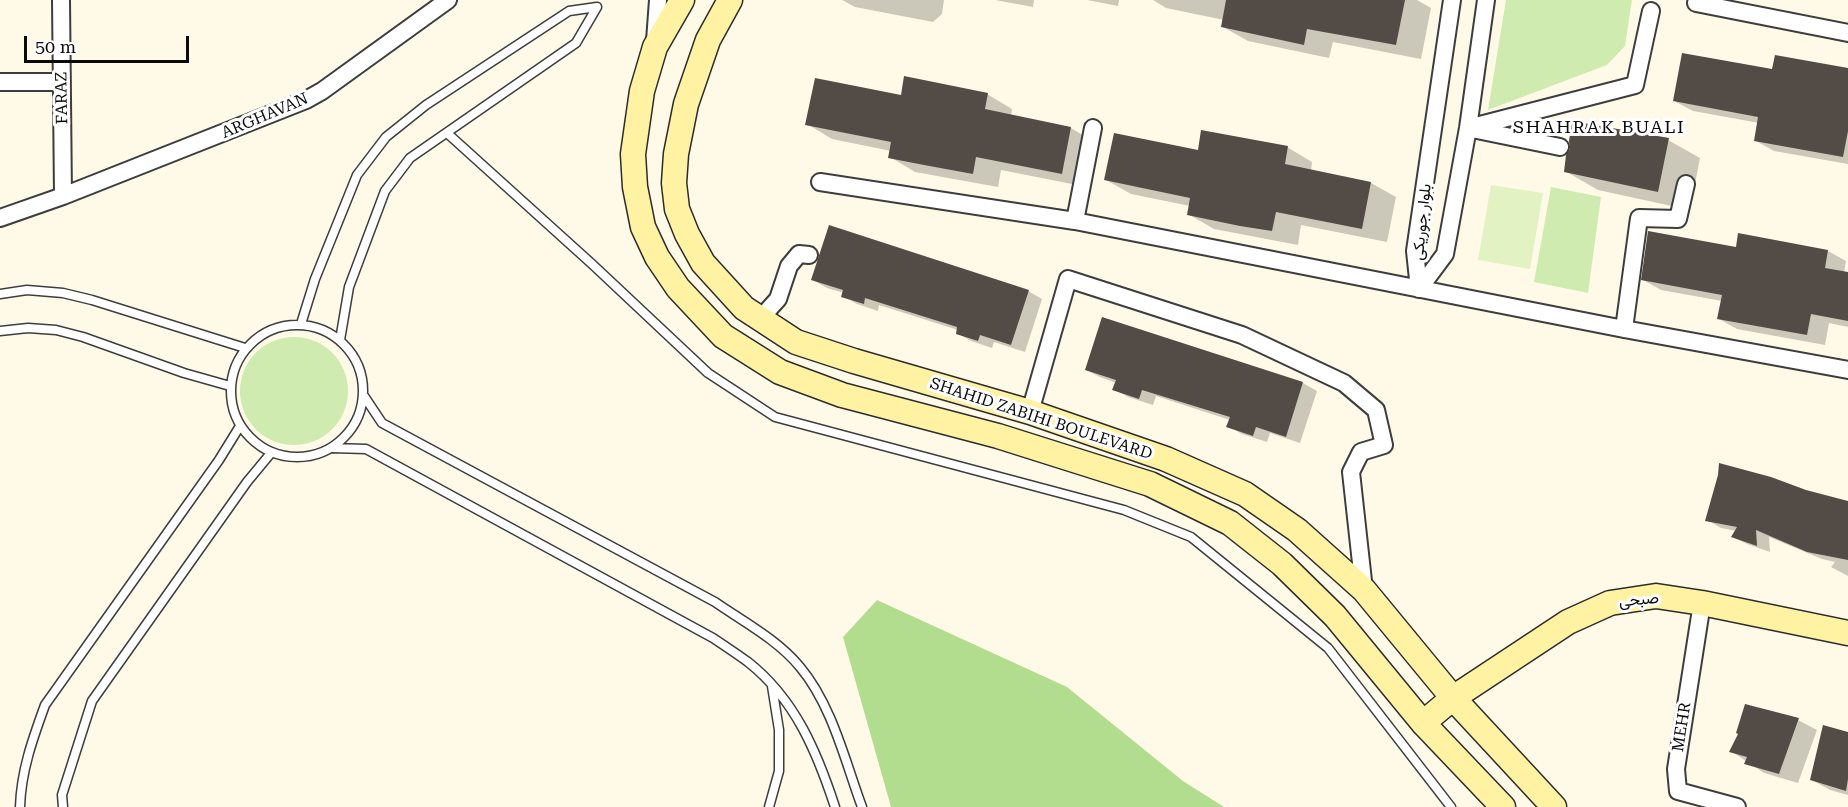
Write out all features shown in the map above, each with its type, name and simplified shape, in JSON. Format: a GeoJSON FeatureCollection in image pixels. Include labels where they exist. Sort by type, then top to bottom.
{"type":"FeatureCollection","features":[{"type":"Feature","properties":{"kind":"main road","name":"SHAHID ZABIHI BOULEVARD"},"geometry":{"type":"LineString","coordinates":[[682,0],[655,47],[642,91],[633,154],[635,187],[643,227],[657,257],[678,288],[723,336],[780,372],[843,395],[998,436],[1150,483],[1230,523],[1282,564],[1335,615],[1423,723],[1503,807]]}},
{"type":"Feature","properties":{"kind":"main road","name":"SHAHID ZABIHI BOULEVARD"},"geometry":{"type":"LineString","coordinates":[[730,0],[708,40],[686,104],[676,154],[674,183],[677,209],[687,234],[703,263],[744,308],[796,342],[854,362],[1030,412],[1166,459],[1245,494],[1297,530],[1364,590],[1453,698],[1554,807]]}},
{"type":"Feature","properties":{"kind":"main road","name":"صبحی"},"geometry":{"type":"LineString","coordinates":[[1423,723],[1453,698],[1568,622],[1610,603],[1656,596],[1702,603],[1848,633]]}},
{"type":"Feature","properties":{"kind":"street","name":"FARAZ"},"geometry":{"type":"LineString","coordinates":[[61,0],[63,196]]}},
{"type":"Feature","properties":{"kind":"street","name":"ARGHAVAN"},"geometry":{"type":"LineString","coordinates":[[0,218],[63,196],[306,100],[322,91],[448,0]]}},
{"type":"Feature","properties":{"kind":"street"},"geometry":{"type":"LineString","coordinates":[[655,47],[658,0]]}},
{"type":"Feature","properties":{"kind":"street","name":"بلوار جوریکی"},"geometry":{"type":"LineString","coordinates":[[1419,289],[1415,251],[1452,0]]}},
{"type":"Feature","properties":{"kind":"street","name":"بلوار جوریکی"},"geometry":{"type":"LineString","coordinates":[[1419,289],[1445,254],[1468,128],[1485,0]]}},
{"type":"Feature","properties":{"kind":"street"},"geometry":{"type":"LineString","coordinates":[[1696,3],[1848,33]]}},
{"type":"Feature","properties":{"kind":"street"},"geometry":{"type":"LineString","coordinates":[[1468,128],[1635,86],[1651,11]]}},
{"type":"Feature","properties":{"kind":"street"},"geometry":{"type":"LineString","coordinates":[[0,82],[62,82]]}},
{"type":"Feature","properties":{"kind":"street"},"geometry":{"type":"LineString","coordinates":[[1468,128],[1560,147]]}},
{"type":"Feature","properties":{"kind":"street"},"geometry":{"type":"LineString","coordinates":[[1075,221],[1093,129]]}},
{"type":"Feature","properties":{"kind":"street"},"geometry":{"type":"LineString","coordinates":[[820,182],[1075,221],[1624,329],[1848,370]]}},
{"type":"Feature","properties":{"kind":"street"},"geometry":{"type":"LineString","coordinates":[[1624,329],[1639,218],[1678,219],[1686,184]]}},
{"type":"Feature","properties":{"kind":"street"},"geometry":{"type":"LineString","coordinates":[[760,319],[778,299],[789,266],[799,254],[808,255]]}},
{"type":"Feature","properties":{"kind":"street"},"geometry":{"type":"LineString","coordinates":[[1030,412],[1068,279],[1242,335],[1344,383],[1376,410],[1384,445],[1361,452],[1351,472],[1364,590]]}},
{"type":"Feature","properties":{"kind":"street","name":"MEHR"},"geometry":{"type":"LineString","coordinates":[[1702,603],[1676,769],[1678,791],[1737,807]]}},
{"type":"Feature","properties":{"kind":"lane"},"geometry":{"type":"LineString","coordinates":[[301,324],[315,279],[357,175],[386,137],[426,105],[569,11],[597,8],[576,43],[410,158],[385,191],[349,287],[340,340]]}},
{"type":"Feature","properties":{"kind":"lane"},"geometry":{"type":"LineString","coordinates":[[447,133],[708,373],[775,417],[1124,510],[1191,537],[1328,648],[1451,807]]}},
{"type":"Feature","properties":{"kind":"lane"},"geometry":{"type":"LineString","coordinates":[[0,294],[27,290],[63,293],[93,300],[245,348]]}},
{"type":"Feature","properties":{"kind":"lane"},"geometry":{"type":"LineString","coordinates":[[301,324],[322,329],[340,340],[354,356],[358,365],[362,375],[364,396],[359,416],[348,434],[332,448],[313,456],[292,458],[271,453],[253,442],[240,426],[232,407],[230,386],[234,366],[245,348],[261,334],[280,326],[301,324]]}},
{"type":"Feature","properties":{"kind":"lane"},"geometry":{"type":"LineString","coordinates":[[0,331],[28,328],[56,330],[230,386]]}},
{"type":"Feature","properties":{"kind":"lane"},"geometry":{"type":"LineString","coordinates":[[364,396],[382,423],[716,602],[785,652],[814,685],[824,704],[862,807]]}},
{"type":"Feature","properties":{"kind":"lane"},"geometry":{"type":"LineString","coordinates":[[20,807],[20,787],[45,705],[219,460],[240,426]]}},
{"type":"Feature","properties":{"kind":"lane"},"geometry":{"type":"LineString","coordinates":[[332,448],[366,449],[713,638],[748,663],[791,707],[808,735],[836,807]]}},
{"type":"Feature","properties":{"kind":"lane"},"geometry":{"type":"LineString","coordinates":[[63,807],[62,795],[92,701],[247,482],[271,453]]}},
{"type":"Feature","properties":{"kind":"lane"},"geometry":{"type":"LineString","coordinates":[[769,807],[778,771],[780,730],[772,686]]}},
{"type":"Feature","properties":{"kind":"green space"},"geometry":{"type":"Polygon","coordinates":[[[1506,0],[1632,0],[1625,46],[1607,65],[1488,110],[1506,0]]]}},
{"type":"Feature","properties":{"kind":"green space"},"geometry":{"type":"Polygon","coordinates":[[[1491,185],[1543,193],[1530,269],[1478,260],[1491,185]]]}},
{"type":"Feature","properties":{"kind":"green space"},"geometry":{"type":"Polygon","coordinates":[[[1551,187],[1601,197],[1588,293],[1534,282],[1551,187]]]}},
{"type":"Feature","properties":{"kind":"green space"},"geometry":{"type":"Polygon","coordinates":[[[294,337],[315,341],[332,353],[344,370],[348,391],[344,412],[332,429],[315,441],[294,445],[273,441],[256,429],[244,412],[240,391],[244,370],[256,353],[273,341],[294,337]]]}},
{"type":"Feature","properties":{"kind":"green space"},"geometry":{"type":"Polygon","coordinates":[[[877,600],[1067,687],[1183,781],[1224,807],[891,807],[843,637],[877,600]]]}},
{"type":"Feature","properties":{"kind":"building"},"geometry":{"type":"Polygon","coordinates":[[[1226,0],[1405,0],[1396,45],[1307,29],[1304,45],[1221,27],[1226,0]]]}},
{"type":"Feature","properties":{"kind":"building"},"geometry":{"type":"Polygon","coordinates":[[[1682,53],[1772,69],[1775,55],[1848,68],[1848,131],[1843,157],[1754,141],[1758,117],[1673,101],[1682,53]]]}},
{"type":"Feature","properties":{"kind":"building"},"geometry":{"type":"Polygon","coordinates":[[[904,76],[988,93],[985,109],[1071,127],[1062,174],[976,157],[973,174],[924,165],[888,158],[891,142],[805,125],[815,78],[901,95],[904,76]]]}},
{"type":"Feature","properties":{"kind":"building"},"geometry":{"type":"Polygon","coordinates":[[[1572,121],[1669,138],[1658,192],[1564,172],[1566,155],[1570,149],[1572,121]]]}},
{"type":"Feature","properties":{"kind":"building"},"geometry":{"type":"Polygon","coordinates":[[[1201,130],[1288,146],[1285,164],[1371,182],[1362,229],[1276,212],[1272,231],[1240,226],[1187,215],[1190,198],[1104,180],[1114,133],[1198,150],[1201,130]]]}},
{"type":"Feature","properties":{"kind":"building"},"geometry":{"type":"Polygon","coordinates":[[[829,225],[1029,290],[1011,345],[980,335],[978,341],[956,334],[957,327],[865,298],[864,304],[841,297],[843,290],[811,280],[829,225]]]}},
{"type":"Feature","properties":{"kind":"building"},"geometry":{"type":"Polygon","coordinates":[[[1648,231],[1736,247],[1738,233],[1828,250],[1825,268],[1848,272],[1848,321],[1811,314],[1807,335],[1717,319],[1722,295],[1641,280],[1648,231]]]}},
{"type":"Feature","properties":{"kind":"building"},"geometry":{"type":"Polygon","coordinates":[[[1102,317],[1303,382],[1286,437],[1256,427],[1253,436],[1226,427],[1230,417],[1142,390],[1139,399],[1112,390],[1116,380],[1085,370],[1102,317]]]}},
{"type":"Feature","properties":{"kind":"building"},"geometry":{"type":"Polygon","coordinates":[[[1719,463],[1848,501],[1848,560],[1807,552],[1756,530],[1757,546],[1731,537],[1737,527],[1705,521],[1718,475],[1719,463]]]}},
{"type":"Feature","properties":{"kind":"building"},"geometry":{"type":"Polygon","coordinates":[[[1745,704],[1799,718],[1779,774],[1744,764],[1747,757],[1729,752],[1738,734],[1736,733],[1745,704]]]}},
{"type":"Feature","properties":{"kind":"building"},"geometry":{"type":"Polygon","coordinates":[[[1823,725],[1848,732],[1846,791],[1810,780],[1823,725]]]}},
{"type":"Feature","properties":{"kind":"district","name":"SHAHRAK BUALI"},"geometry":{"type":"Point","coordinates":[1599,128]}}]}
